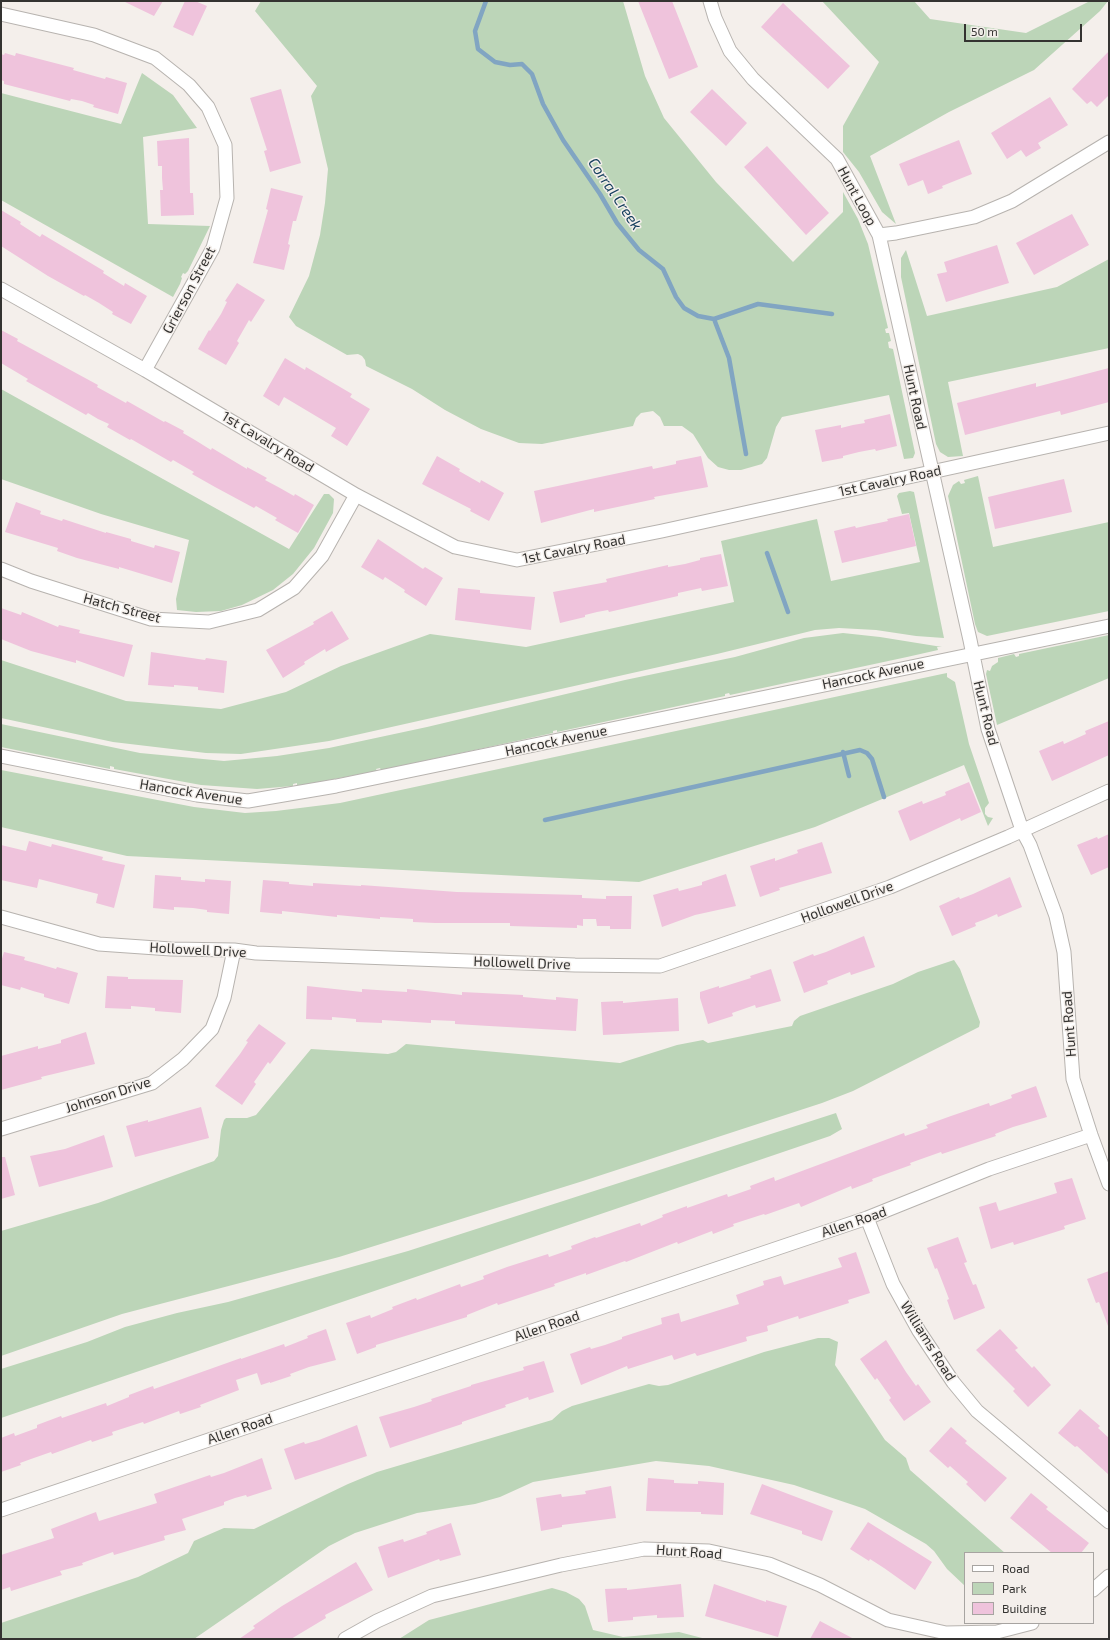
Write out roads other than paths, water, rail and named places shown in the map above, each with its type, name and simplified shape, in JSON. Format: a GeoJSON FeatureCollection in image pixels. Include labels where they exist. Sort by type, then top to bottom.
{"type":"FeatureCollection","features":[{"type":"Feature","properties":{"kind":"street","name":"Hunt Loop"},"geometry":{"type":"LineString","coordinates":[[710,1],[715,18],[730,51],[753,79],[837,159],[879,235],[902,232],[974,217],[1012,201],[1096,152],[1109,142]]}},
{"type":"Feature","properties":{"kind":"street","name":"Grierson Street"},"geometry":{"type":"LineString","coordinates":[[1,14],[94,35],[155,58],[189,85],[208,108],[225,145],[227,198],[213,248],[145,370]]}},
{"type":"Feature","properties":{"kind":"street","name":"Hunt Road"},"geometry":{"type":"LineString","coordinates":[[879,235],[988,729],[1022,830],[1030,845],[1056,916],[1064,952],[1073,1079],[1109,1184]]}},
{"type":"Feature","properties":{"kind":"street","name":"1st Cavalry Road"},"geometry":{"type":"LineString","coordinates":[[1,289],[145,370],[356,495],[455,547],[517,560],[594,546],[1109,433]]}},
{"type":"Feature","properties":{"kind":"street","name":"Hatch Street"},"geometry":{"type":"LineString","coordinates":[[1,569],[31,581],[151,619],[209,622],[258,610],[294,588],[322,556],[356,495]]}},
{"type":"Feature","properties":{"kind":"street","name":"Hancock Avenue"},"geometry":{"type":"LineString","coordinates":[[1,756],[197,795],[248,801],[343,784],[817,687],[950,657],[972,654],[1109,626]]}},
{"type":"Feature","properties":{"kind":"street","name":"Hollowell Drive"},"geometry":{"type":"LineString","coordinates":[[1,917],[99,944],[171,949],[234,950],[256,953],[575,965],[660,966],[890,887],[1109,791]]}},
{"type":"Feature","properties":{"kind":"street","name":"Johnson Drive"},"geometry":{"type":"LineString","coordinates":[[1,1129],[152,1083],[183,1059],[212,1029],[224,998],[234,950]]}},
{"type":"Feature","properties":{"kind":"street","name":"Allen Road"},"geometry":{"type":"LineString","coordinates":[[1,1510],[867,1218],[989,1169],[1091,1135]]}},
{"type":"Feature","properties":{"kind":"street","name":"Williams Road"},"geometry":{"type":"LineString","coordinates":[[867,1218],[892,1284],[926,1342],[953,1382],[977,1410],[1109,1522]]}},
{"type":"Feature","properties":{"kind":"street","name":"Hunt Road"},"geometry":{"type":"LineString","coordinates":[[345,1639],[378,1621],[432,1596],[561,1564],[644,1549],[709,1551],[769,1564],[820,1585],[888,1620],[946,1633],[997,1632],[1028,1624]]}},
{"type":"Feature","properties":{"kind":"street"},"geometry":{"type":"LineString","coordinates":[[1094,1589],[1109,1576]]}},
{"type":"Feature","properties":{"kind":"waterway","name":"Corral Creek"},"geometry":{"type":"LineString","coordinates":[[486,1],[475,31],[478,49],[495,62],[510,65],[522,64],[532,74],[543,104],[563,140],[600,194],[617,223],[639,250],[663,269],[676,297],[684,308],[698,316],[714,319],[729,358],[746,454]]}},
{"type":"Feature","properties":{"kind":"waterway"},"geometry":{"type":"LineString","coordinates":[[714,319],[758,304],[832,314]]}},
{"type":"Feature","properties":{"kind":"waterway"},"geometry":{"type":"LineString","coordinates":[[767,553],[788,612]]}},
{"type":"Feature","properties":{"kind":"waterway"},"geometry":{"type":"LineString","coordinates":[[545,820],[860,750],[867,753],[872,759],[884,797]]}},
{"type":"Feature","properties":{"kind":"waterway"},"geometry":{"type":"LineString","coordinates":[[843,752],[849,776]]}}]}
